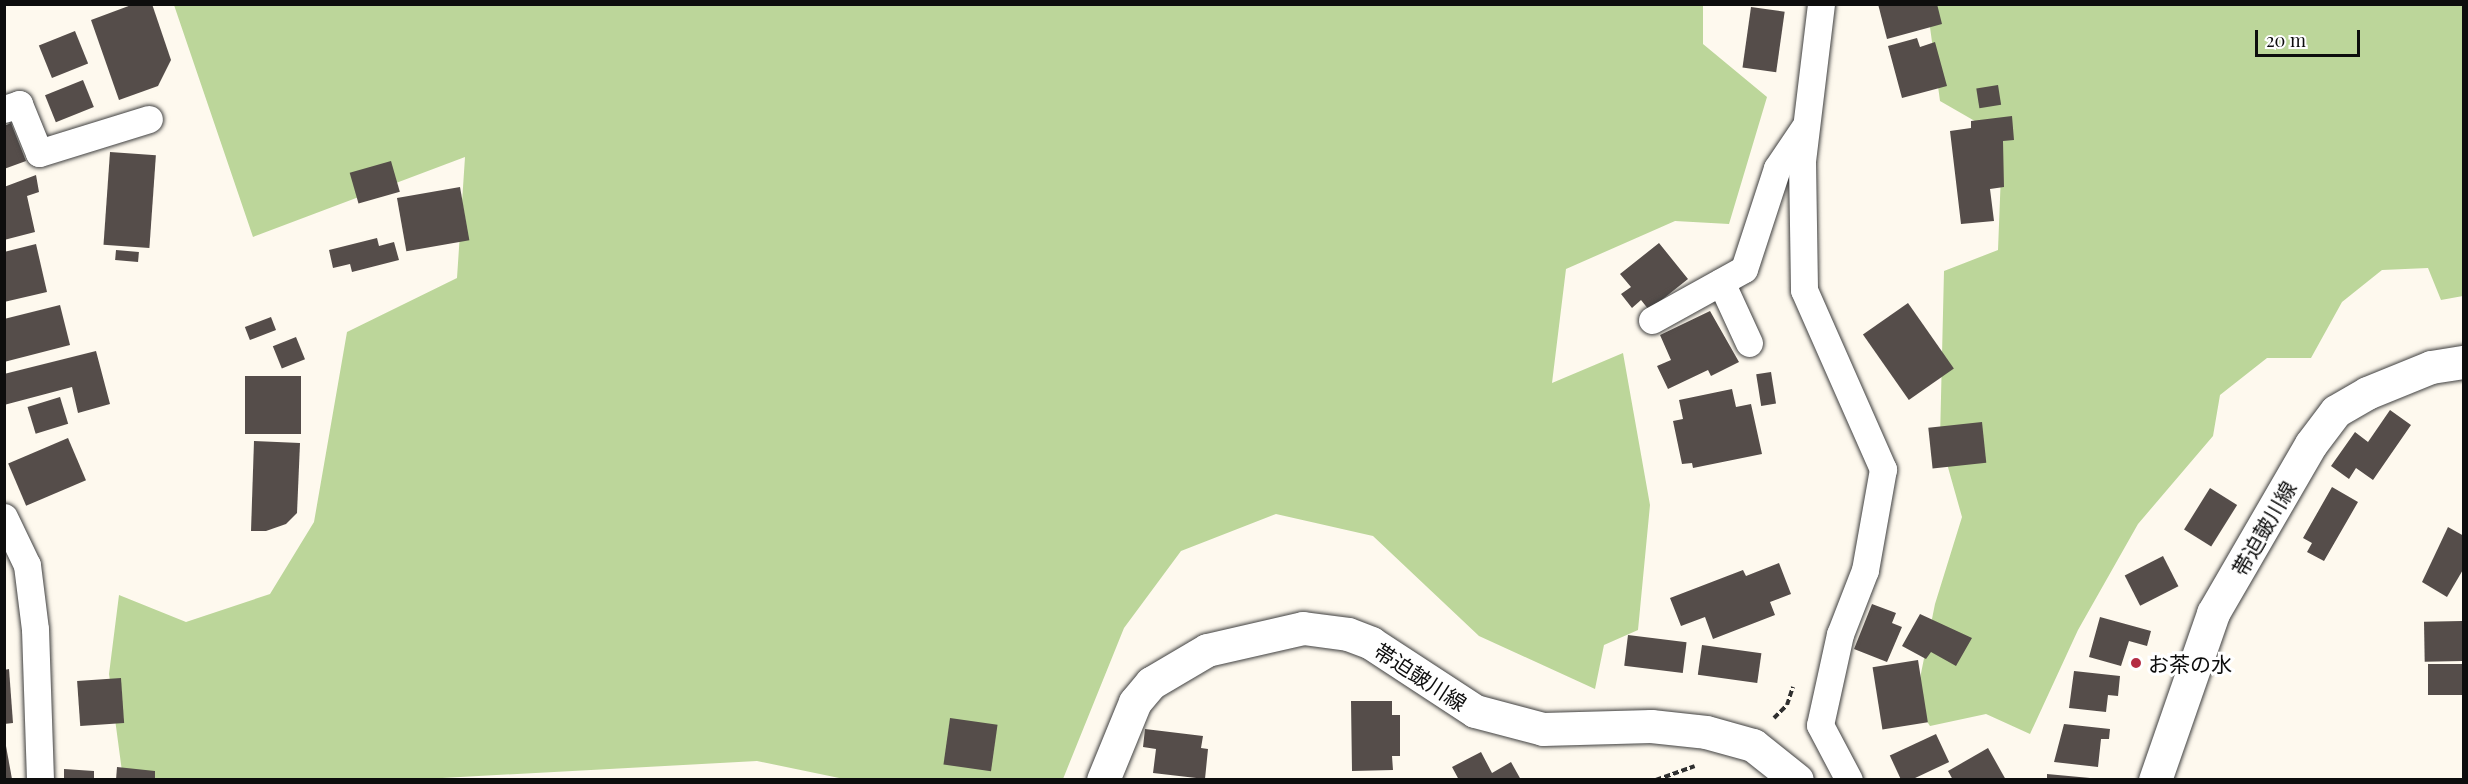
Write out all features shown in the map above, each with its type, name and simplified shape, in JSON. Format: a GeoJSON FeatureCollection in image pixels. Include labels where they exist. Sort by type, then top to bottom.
{"type":"FeatureCollection","features":[{"type":"Feature","properties":{"kind":"street"},"geometry":{"type":"LineString","coordinates":[[1821,4],[1806,125],[1804,290],[1883,469],[1865,570],[1840,634],[1820,725],[1849,780]]}},
{"type":"Feature","properties":{"kind":"street"},"geometry":{"type":"LineString","coordinates":[[4,109],[20,104],[39,153],[149,119]]}},
{"type":"Feature","properties":{"kind":"street"},"geometry":{"type":"LineString","coordinates":[[1653,320],[1744,270],[1778,168],[1806,125]]}},
{"type":"Feature","properties":{"kind":"street"},"geometry":{"type":"LineString","coordinates":[[1721,282],[1749,343]]}},
{"type":"Feature","properties":{"kind":"street","name":"帯迫皷川線"},"geometry":{"type":"LineString","coordinates":[[2155,780],[2213,613],[2311,444],[2336,411],[2367,393],[2432,367],[2463,362]]}},
{"type":"Feature","properties":{"kind":"street"},"geometry":{"type":"LineString","coordinates":[[4,516],[35,628],[40,780]]}},
{"type":"Feature","properties":{"kind":"street","name":"帯迫皷川線"},"geometry":{"type":"LineString","coordinates":[[1103,780],[1135,702],[1151,683],[1207,650],[1303,628],[1348,634],[1371,643],[1475,711],[1543,729],[1651,726],[1706,732],[1753,745],[1797,780]]}},
{"type":"Feature","properties":{"kind":"green space"},"geometry":{"type":"Polygon","coordinates":[[[174,5],[1703,5],[1703,44],[1767,97],[1729,224],[1675,221],[1566,269],[1552,383],[1623,353],[1650,505],[1638,630],[1604,645],[1595,689],[1479,636],[1373,536],[1276,514],[1181,551],[1124,628],[1063,779],[844,779],[757,761],[406,780],[123,779],[109,674],[119,595],[186,622],[270,594],[314,522],[347,332],[457,278],[465,157],[253,237],[174,5]]]}},
{"type":"Feature","properties":{"kind":"green space"},"geometry":{"type":"Polygon","coordinates":[[[1927,5],[2463,5],[2463,296],[2441,300],[2428,268],[2382,270],[2342,302],[2311,358],[2267,358],[2220,395],[2213,436],[2138,524],[2078,630],[2030,734],[1986,714],[1930,726],[1915,703],[1935,604],[1962,517],[1940,439],[1944,271],[1998,250],[2001,173],[1980,124],[1940,101],[1927,5]]]}},
{"type":"Feature","properties":{"kind":"building"},"geometry":{"type":"Polygon","coordinates":[[[134,4],[152,4],[171,60],[158,86],[119,100],[91,20],[134,4]]]}},
{"type":"Feature","properties":{"kind":"building"},"geometry":{"type":"Polygon","coordinates":[[[1878,4],[1937,4],[1942,24],[1887,39],[1878,4]]]}},
{"type":"Feature","properties":{"kind":"building"},"geometry":{"type":"Polygon","coordinates":[[[1751,7],[1785,12],[1776,72],[1743,67],[1751,7]]]}},
{"type":"Feature","properties":{"kind":"building"},"geometry":{"type":"Polygon","coordinates":[[[75,31],[88,63],[52,78],[39,46],[75,31]]]}},
{"type":"Feature","properties":{"kind":"building"},"geometry":{"type":"Polygon","coordinates":[[[1917,38],[1920,47],[1935,42],[1947,86],[1902,98],[1888,46],[1917,38]]]}},
{"type":"Feature","properties":{"kind":"building"},"geometry":{"type":"Polygon","coordinates":[[[83,80],[94,107],[56,122],[45,95],[83,80]]]}},
{"type":"Feature","properties":{"kind":"building"},"geometry":{"type":"Polygon","coordinates":[[[1998,85],[2001,105],[1979,108],[1976,88],[1998,85]]]}},
{"type":"Feature","properties":{"kind":"building"},"geometry":{"type":"Polygon","coordinates":[[[2012,116],[2014,140],[2003,141],[2004,187],[1990,189],[1994,221],[1961,224],[1950,131],[1971,128],[1971,121],[2012,116]]]}},
{"type":"Feature","properties":{"kind":"building"},"geometry":{"type":"Polygon","coordinates":[[[11,123],[26,161],[4,169],[4,126],[11,123]]]}},
{"type":"Feature","properties":{"kind":"building"},"geometry":{"type":"Polygon","coordinates":[[[110,152],[156,155],[149,248],[104,245],[110,152]]]}},
{"type":"Feature","properties":{"kind":"building"},"geometry":{"type":"Polygon","coordinates":[[[391,161],[400,192],[358,204],[350,173],[391,161]]]}},
{"type":"Feature","properties":{"kind":"building"},"geometry":{"type":"Polygon","coordinates":[[[36,175],[39,192],[27,196],[35,232],[4,240],[4,187],[36,175]]]}},
{"type":"Feature","properties":{"kind":"building"},"geometry":{"type":"Polygon","coordinates":[[[460,187],[469,240],[406,251],[397,198],[460,187]]]}},
{"type":"Feature","properties":{"kind":"building"},"geometry":{"type":"Polygon","coordinates":[[[377,238],[379,246],[394,242],[399,260],[352,272],[350,264],[333,268],[329,250],[377,238]]]}},
{"type":"Feature","properties":{"kind":"building"},"geometry":{"type":"Polygon","coordinates":[[[1659,243],[1688,279],[1649,310],[1641,300],[1632,308],[1621,294],[1631,287],[1620,274],[1659,243]]]}},
{"type":"Feature","properties":{"kind":"building"},"geometry":{"type":"Polygon","coordinates":[[[36,244],[47,292],[4,302],[4,252],[36,244]]]}},
{"type":"Feature","properties":{"kind":"building"},"geometry":{"type":"Polygon","coordinates":[[[116,250],[139,252],[138,262],[115,260],[116,250]]]}},
{"type":"Feature","properties":{"kind":"building"},"geometry":{"type":"Polygon","coordinates":[[[1908,303],[1954,369],[1909,400],[1863,335],[1908,303]]]}},
{"type":"Feature","properties":{"kind":"building"},"geometry":{"type":"Polygon","coordinates":[[[60,305],[70,345],[4,362],[4,319],[60,305]]]}},
{"type":"Feature","properties":{"kind":"building"},"geometry":{"type":"Polygon","coordinates":[[[1710,311],[1739,362],[1711,376],[1708,370],[1668,389],[1657,366],[1671,360],[1660,335],[1710,311]]]}},
{"type":"Feature","properties":{"kind":"building"},"geometry":{"type":"Polygon","coordinates":[[[271,317],[276,330],[250,340],[245,327],[271,317]]]}},
{"type":"Feature","properties":{"kind":"building"},"geometry":{"type":"Polygon","coordinates":[[[296,337],[305,359],[282,369],[273,346],[296,337]]]}},
{"type":"Feature","properties":{"kind":"building"},"geometry":{"type":"Polygon","coordinates":[[[96,351],[110,404],[78,413],[72,387],[4,405],[4,374],[96,351]]]}},
{"type":"Feature","properties":{"kind":"building"},"geometry":{"type":"Polygon","coordinates":[[[1771,372],[1776,404],[1761,406],[1756,374],[1771,372]]]}},
{"type":"Feature","properties":{"kind":"building"},"geometry":{"type":"Polygon","coordinates":[[[245,376],[301,376],[301,434],[245,434],[245,376]]]}},
{"type":"Feature","properties":{"kind":"building"},"geometry":{"type":"Polygon","coordinates":[[[1732,389],[1736,407],[1751,404],[1762,454],[1693,468],[1692,463],[1682,464],[1673,421],[1683,419],[1679,400],[1732,389]]]}},
{"type":"Feature","properties":{"kind":"building"},"geometry":{"type":"Polygon","coordinates":[[[60,397],[68,424],[36,434],[27,407],[60,397]]]}},
{"type":"Feature","properties":{"kind":"building"},"geometry":{"type":"Polygon","coordinates":[[[2390,410],[2411,425],[2373,480],[2356,468],[2349,479],[2331,466],[2355,432],[2368,442],[2390,410]]]}},
{"type":"Feature","properties":{"kind":"building"},"geometry":{"type":"Polygon","coordinates":[[[1982,422],[1986,463],[1933,468],[1928,428],[1982,422]]]}},
{"type":"Feature","properties":{"kind":"building"},"geometry":{"type":"Polygon","coordinates":[[[68,438],[86,480],[26,506],[8,463],[68,438]]]}},
{"type":"Feature","properties":{"kind":"building"},"geometry":{"type":"Polygon","coordinates":[[[254,441],[300,443],[297,513],[286,524],[266,531],[251,531],[254,441]]]}},
{"type":"Feature","properties":{"kind":"building"},"geometry":{"type":"Polygon","coordinates":[[[2332,487],[2358,502],[2324,561],[2307,552],[2312,543],[2303,538],[2332,487]]]}},
{"type":"Feature","properties":{"kind":"building"},"geometry":{"type":"Polygon","coordinates":[[[2210,488],[2237,505],[2211,547],[2184,530],[2210,488]]]}},
{"type":"Feature","properties":{"kind":"building"},"geometry":{"type":"Polygon","coordinates":[[[2448,527],[2464,536],[2464,568],[2447,597],[2422,582],[2448,527]]]}},
{"type":"Feature","properties":{"kind":"building"},"geometry":{"type":"Polygon","coordinates":[[[2163,556],[2178,586],[2140,606],[2125,576],[2163,556]]]}},
{"type":"Feature","properties":{"kind":"building"},"geometry":{"type":"Polygon","coordinates":[[[1779,563],[1791,594],[1770,602],[1775,615],[1713,639],[1705,617],[1681,626],[1670,598],[1743,570],[1746,576],[1779,563]]]}},
{"type":"Feature","properties":{"kind":"building"},"geometry":{"type":"Polygon","coordinates":[[[1872,604],[1896,613],[1892,623],[1902,627],[1887,662],[1854,649],[1872,604]]]}},
{"type":"Feature","properties":{"kind":"building"},"geometry":{"type":"Polygon","coordinates":[[[1920,614],[1972,638],[1956,666],[1931,652],[1926,659],[1902,646],[1920,614]]]}},
{"type":"Feature","properties":{"kind":"building"},"geometry":{"type":"Polygon","coordinates":[[[2100,617],[2151,631],[2147,646],[2129,641],[2121,666],[2089,657],[2100,617]]]}},
{"type":"Feature","properties":{"kind":"building"},"geometry":{"type":"Polygon","coordinates":[[[2462,621],[2463,661],[2425,662],[2424,622],[2462,621]]]}},
{"type":"Feature","properties":{"kind":"building"},"geometry":{"type":"Polygon","coordinates":[[[1628,635],[1687,642],[1683,673],[1624,666],[1628,635]]]}},
{"type":"Feature","properties":{"kind":"building"},"geometry":{"type":"Polygon","coordinates":[[[1702,645],[1761,653],[1757,683],[1698,675],[1702,645]]]}},
{"type":"Feature","properties":{"kind":"building"},"geometry":{"type":"Polygon","coordinates":[[[1918,660],[1928,722],[1882,729],[1873,667],[1918,660]]]}},
{"type":"Feature","properties":{"kind":"building"},"geometry":{"type":"Polygon","coordinates":[[[2428,664],[2464,664],[2464,695],[2428,695],[2428,664]]]}},
{"type":"Feature","properties":{"kind":"building"},"geometry":{"type":"Polygon","coordinates":[[[9,669],[13,723],[4,724],[4,670],[9,669]]]}},
{"type":"Feature","properties":{"kind":"building"},"geometry":{"type":"Polygon","coordinates":[[[2074,671],[2120,676],[2118,696],[2108,695],[2106,712],[2069,708],[2074,671]]]}},
{"type":"Feature","properties":{"kind":"building"},"geometry":{"type":"Polygon","coordinates":[[[121,678],[124,723],[80,726],[77,681],[121,678]]]}},
{"type":"Feature","properties":{"kind":"building"},"geometry":{"type":"Polygon","coordinates":[[[1351,701],[1392,701],[1392,715],[1400,715],[1400,756],[1392,756],[1393,770],[1352,771],[1351,701]]]}},
{"type":"Feature","properties":{"kind":"building"},"geometry":{"type":"Polygon","coordinates":[[[950,718],[998,725],[991,771],[943,765],[950,718]]]}},
{"type":"Feature","properties":{"kind":"building"},"geometry":{"type":"Polygon","coordinates":[[[2064,724],[2110,729],[2109,739],[2101,739],[2098,767],[2054,762],[2064,724]]]}},
{"type":"Feature","properties":{"kind":"building"},"geometry":{"type":"Polygon","coordinates":[[[1145,729],[1203,736],[1201,748],[1208,749],[1205,779],[1153,773],[1156,749],[1143,747],[1145,729]]]}},
{"type":"Feature","properties":{"kind":"building"},"geometry":{"type":"Polygon","coordinates":[[[1936,734],[1949,762],[1911,780],[1901,780],[1890,756],[1936,734]]]}},
{"type":"Feature","properties":{"kind":"building"},"geometry":{"type":"Polygon","coordinates":[[[4,735],[12,779],[4,779],[4,735]]]}},
{"type":"Feature","properties":{"kind":"building"},"geometry":{"type":"Polygon","coordinates":[[[1988,748],[2006,780],[1953,780],[1948,771],[1988,748]]]}},
{"type":"Feature","properties":{"kind":"building"},"geometry":{"type":"Polygon","coordinates":[[[1481,752],[1492,773],[1511,762],[1521,780],[1459,780],[1452,767],[1481,752]]]}},
{"type":"Feature","properties":{"kind":"building"},"geometry":{"type":"Polygon","coordinates":[[[117,767],[155,771],[155,780],[116,780],[117,767]]]}},
{"type":"Feature","properties":{"kind":"building"},"geometry":{"type":"Polygon","coordinates":[[[64,769],[94,771],[94,780],[64,780],[64,769]]]}},
{"type":"Feature","properties":{"kind":"building"},"geometry":{"type":"Polygon","coordinates":[[[2047,774],[2090,778],[2090,780],[2047,780],[2047,774]]]}},
{"type":"Feature","properties":{"kind":"place","name":"お茶の水"},"geometry":{"type":"Point","coordinates":[2136,663]}}]}
